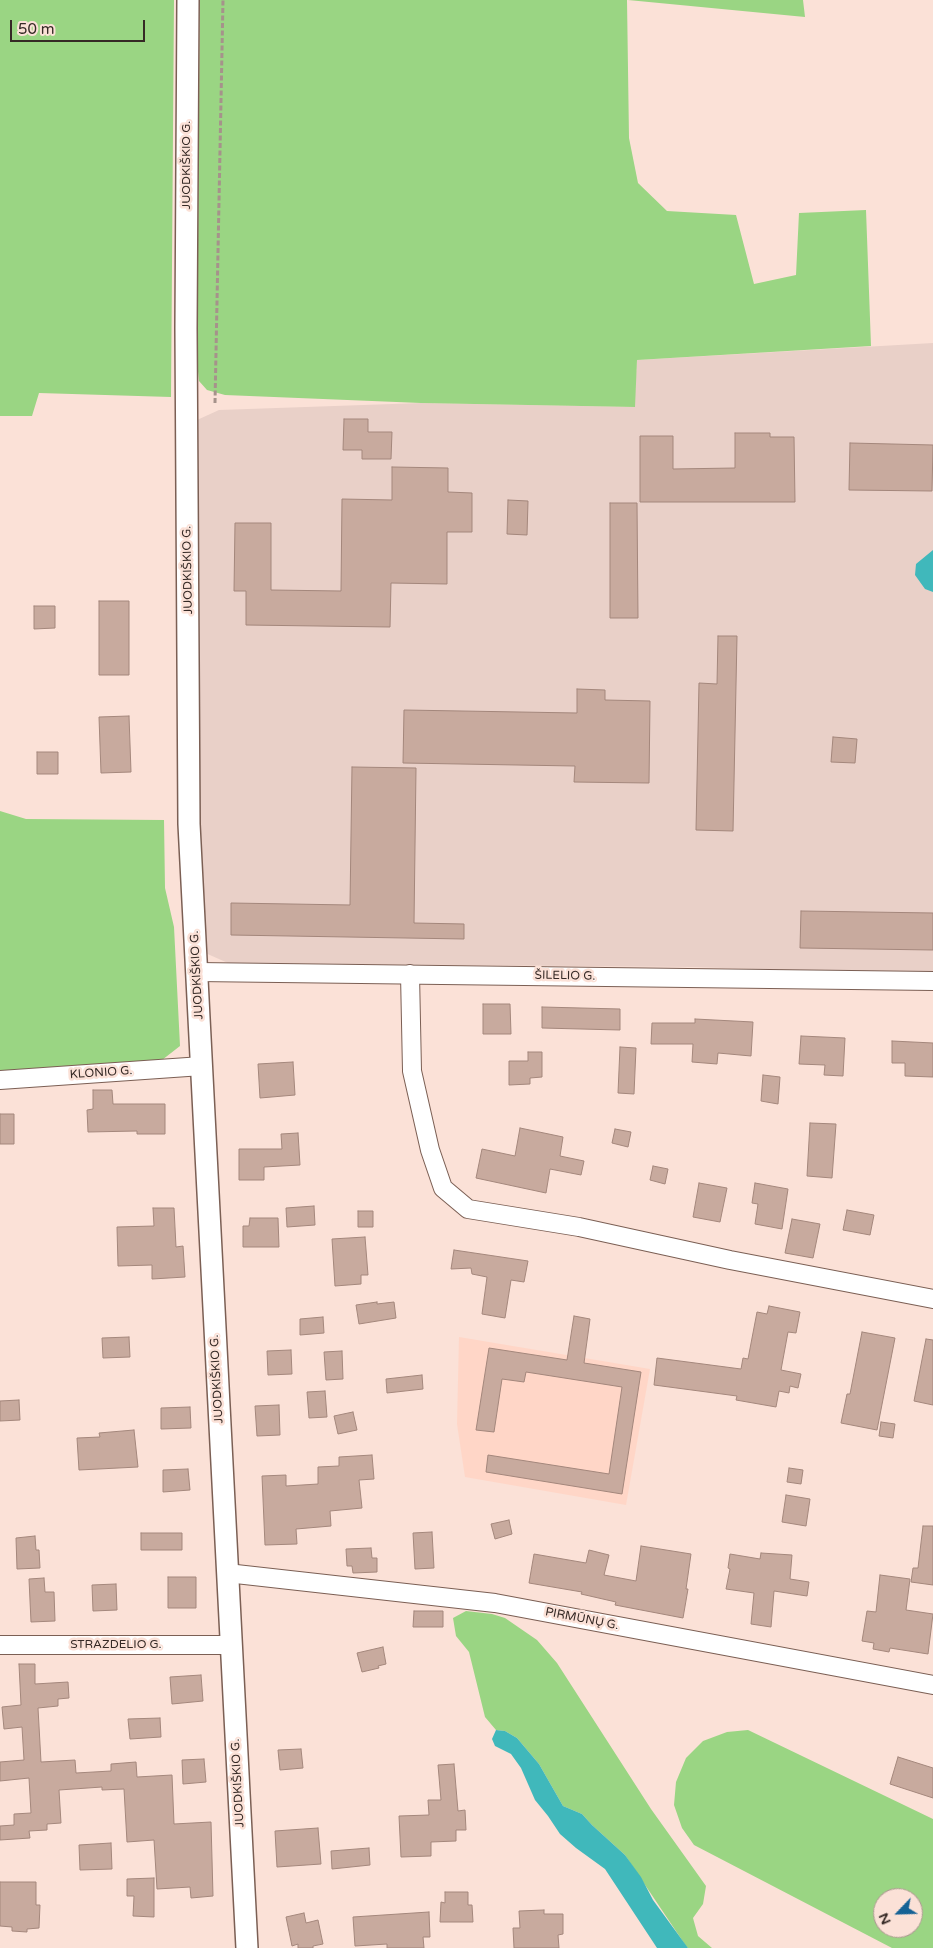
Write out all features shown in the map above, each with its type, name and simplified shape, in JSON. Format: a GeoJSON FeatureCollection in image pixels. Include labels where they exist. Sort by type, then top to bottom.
{"type":"FeatureCollection","features":[{"type":"Feature","properties":{"kind":"street","name":"JUODKIŠKIO G."},"geometry":{"type":"LineString","coordinates":[[188,0],[186,393],[189,824],[247,1948]]}},
{"type":"Feature","properties":{"kind":"street","name":"ŠILELIO G."},"geometry":{"type":"LineString","coordinates":[[197,972],[933,981]]}},
{"type":"Feature","properties":{"kind":"street"},"geometry":{"type":"LineString","coordinates":[[410,974],[412,1070],[430,1150],[443,1188],[468,1209],[579,1227],[730,1260],[933,1299]]}},
{"type":"Feature","properties":{"kind":"street","name":"KLONIO G."},"geometry":{"type":"LineString","coordinates":[[0,1080],[202,1066]]}},
{"type":"Feature","properties":{"kind":"street","name":"PIRMŪNŲ G."},"geometry":{"type":"LineString","coordinates":[[227,1573],[495,1603],[933,1685]]}},
{"type":"Feature","properties":{"kind":"street","name":"STRAZDELIO G."},"geometry":{"type":"LineString","coordinates":[[0,1645],[231,1645]]}},
{"type":"Feature","properties":{"kind":"path"},"geometry":{"type":"LineString","coordinates":[[215,403],[223,0]]}},
{"type":"Feature","properties":{"kind":"shaded area"},"geometry":{"type":"Polygon","coordinates":[[[933,343],[933,975],[693,967],[228,963],[203,952],[199,864],[197,420],[219,410],[421,403],[634,407],[637,360],[933,343]]]}},
{"type":"Feature","properties":{"kind":"shaded area"},"geometry":{"type":"Polygon","coordinates":[[[459,1337],[650,1369],[626,1505],[465,1477],[457,1424],[459,1337]]]}},
{"type":"Feature","properties":{"kind":"green space"},"geometry":{"type":"Polygon","coordinates":[[[0,0],[174,0],[171,397],[39,393],[32,416],[0,416],[0,0]]]}},
{"type":"Feature","properties":{"kind":"green space"},"geometry":{"type":"Polygon","coordinates":[[[200,0],[627,0],[629,138],[638,183],[667,211],[736,215],[754,284],[796,275],[799,213],[866,210],[871,346],[637,360],[635,407],[421,403],[225,395],[207,390],[199,381],[197,362],[200,0]]]}},
{"type":"Feature","properties":{"kind":"green space"},"geometry":{"type":"Polygon","coordinates":[[[628,0],[803,0],[805,17],[628,0]]]}},
{"type":"Feature","properties":{"kind":"green space"},"geometry":{"type":"Polygon","coordinates":[[[0,811],[26,819],[164,820],[165,888],[174,927],[180,1046],[162,1060],[0,1077],[0,811]]]}},
{"type":"Feature","properties":{"kind":"green space"},"geometry":{"type":"Polygon","coordinates":[[[466,1611],[492,1614],[505,1618],[537,1640],[557,1663],[651,1809],[706,1886],[703,1904],[693,1918],[698,1936],[712,1948],[688,1948],[686,1946],[625,1855],[582,1814],[563,1806],[539,1764],[517,1738],[505,1731],[496,1730],[485,1717],[469,1652],[456,1636],[453,1618],[466,1611]]]}},
{"type":"Feature","properties":{"kind":"green space"},"geometry":{"type":"Polygon","coordinates":[[[748,1730],[933,1819],[933,1948],[892,1948],[694,1845],[682,1828],[674,1805],[676,1782],[686,1758],[703,1741],[727,1732],[748,1730]]]}},
{"type":"Feature","properties":{"kind":"water"},"geometry":{"type":"Polygon","coordinates":[[[933,550],[933,592],[925,589],[915,575],[916,564],[933,550]]]}},
{"type":"Feature","properties":{"kind":"water"},"geometry":{"type":"Polygon","coordinates":[[[496,1730],[505,1731],[517,1738],[539,1764],[563,1806],[582,1814],[625,1855],[641,1877],[653,1900],[688,1948],[657,1948],[605,1869],[560,1834],[535,1800],[521,1768],[511,1754],[495,1746],[492,1739],[496,1730]]]}},
{"type":"Feature","properties":{"kind":"building"},"geometry":{"type":"Polygon","coordinates":[[[344,419],[368,419],[368,432],[392,432],[391,459],[362,459],[362,450],[343,450],[344,419]]]}},
{"type":"Feature","properties":{"kind":"building"},"geometry":{"type":"Polygon","coordinates":[[[735,433],[770,433],[770,437],[794,437],[795,502],[640,502],[640,436],[673,436],[673,469],[735,468],[735,433]]]}},
{"type":"Feature","properties":{"kind":"building"},"geometry":{"type":"Polygon","coordinates":[[[850,443],[933,445],[932,491],[849,490],[850,443]]]}},
{"type":"Feature","properties":{"kind":"building"},"geometry":{"type":"Polygon","coordinates":[[[392,467],[448,468],[448,492],[472,493],[472,532],[447,532],[447,584],[391,583],[390,627],[246,625],[246,591],[234,591],[235,523],[271,523],[271,590],[341,591],[342,499],[392,500],[392,467]]]}},
{"type":"Feature","properties":{"kind":"building"},"geometry":{"type":"Polygon","coordinates":[[[508,500],[528,501],[527,535],[507,534],[508,500]]]}},
{"type":"Feature","properties":{"kind":"building"},"geometry":{"type":"Polygon","coordinates":[[[610,503],[637,503],[638,618],[610,618],[610,503]]]}},
{"type":"Feature","properties":{"kind":"building"},"geometry":{"type":"Polygon","coordinates":[[[99,601],[129,601],[129,675],[99,675],[99,601]]]}},
{"type":"Feature","properties":{"kind":"building"},"geometry":{"type":"Polygon","coordinates":[[[34,606],[55,606],[55,628],[34,629],[34,606]]]}},
{"type":"Feature","properties":{"kind":"building"},"geometry":{"type":"Polygon","coordinates":[[[718,636],[737,636],[733,831],[696,830],[699,683],[717,684],[718,636]]]}},
{"type":"Feature","properties":{"kind":"building"},"geometry":{"type":"Polygon","coordinates":[[[577,689],[605,690],[605,700],[650,701],[649,783],[574,782],[575,766],[403,763],[404,710],[577,713],[577,689]]]}},
{"type":"Feature","properties":{"kind":"building"},"geometry":{"type":"Polygon","coordinates":[[[129,716],[131,772],[101,773],[99,717],[129,716]]]}},
{"type":"Feature","properties":{"kind":"building"},"geometry":{"type":"Polygon","coordinates":[[[833,737],[857,739],[855,763],[831,762],[833,737]]]}},
{"type":"Feature","properties":{"kind":"building"},"geometry":{"type":"Polygon","coordinates":[[[37,752],[58,752],[58,774],[37,774],[37,752]]]}},
{"type":"Feature","properties":{"kind":"building"},"geometry":{"type":"Polygon","coordinates":[[[352,767],[416,768],[414,923],[464,924],[464,939],[231,935],[231,903],[350,905],[352,767]]]}},
{"type":"Feature","properties":{"kind":"building"},"geometry":{"type":"Polygon","coordinates":[[[801,911],[933,913],[933,950],[800,948],[801,911]]]}},
{"type":"Feature","properties":{"kind":"building"},"geometry":{"type":"Polygon","coordinates":[[[483,1004],[510,1004],[511,1034],[483,1034],[483,1004]]]}},
{"type":"Feature","properties":{"kind":"building"},"geometry":{"type":"Polygon","coordinates":[[[542,1007],[620,1009],[620,1030],[542,1028],[542,1007]]]}},
{"type":"Feature","properties":{"kind":"building"},"geometry":{"type":"Polygon","coordinates":[[[695,1019],[753,1022],[751,1056],[718,1053],[717,1064],[692,1062],[693,1044],[651,1044],[652,1023],[695,1023],[695,1019]]]}},
{"type":"Feature","properties":{"kind":"building"},"geometry":{"type":"Polygon","coordinates":[[[801,1036],[845,1038],[843,1076],[824,1075],[825,1065],[799,1064],[801,1036]]]}},
{"type":"Feature","properties":{"kind":"building"},"geometry":{"type":"Polygon","coordinates":[[[892,1041],[933,1043],[933,1077],[905,1076],[905,1063],[892,1063],[892,1041]]]}},
{"type":"Feature","properties":{"kind":"building"},"geometry":{"type":"Polygon","coordinates":[[[620,1047],[636,1048],[634,1094],[618,1093],[620,1047]]]}},
{"type":"Feature","properties":{"kind":"building"},"geometry":{"type":"Polygon","coordinates":[[[528,1052],[542,1052],[542,1077],[530,1078],[530,1084],[509,1085],[509,1061],[528,1061],[528,1052]]]}},
{"type":"Feature","properties":{"kind":"building"},"geometry":{"type":"Polygon","coordinates":[[[293,1062],[295,1095],[260,1098],[258,1064],[293,1062]]]}},
{"type":"Feature","properties":{"kind":"building"},"geometry":{"type":"Polygon","coordinates":[[[763,1075],[780,1077],[778,1104],[761,1101],[763,1075]]]}},
{"type":"Feature","properties":{"kind":"building"},"geometry":{"type":"Polygon","coordinates":[[[93,1090],[112,1090],[113,1104],[165,1104],[165,1134],[137,1134],[137,1131],[88,1132],[87,1110],[93,1109],[93,1090]]]}},
{"type":"Feature","properties":{"kind":"building"},"geometry":{"type":"Polygon","coordinates":[[[0,1114],[14,1114],[14,1144],[0,1144],[0,1114]]]}},
{"type":"Feature","properties":{"kind":"building"},"geometry":{"type":"Polygon","coordinates":[[[810,1123],[836,1124],[832,1178],[807,1176],[810,1123]]]}},
{"type":"Feature","properties":{"kind":"building"},"geometry":{"type":"Polygon","coordinates":[[[520,1128],[563,1137],[560,1156],[584,1161],[581,1175],[550,1169],[546,1193],[476,1178],[482,1149],[515,1156],[520,1128]]]}},
{"type":"Feature","properties":{"kind":"building"},"geometry":{"type":"Polygon","coordinates":[[[615,1129],[631,1132],[628,1147],[612,1143],[615,1129]]]}},
{"type":"Feature","properties":{"kind":"building"},"geometry":{"type":"Polygon","coordinates":[[[298,1133],[300,1165],[264,1167],[264,1180],[239,1180],[239,1149],[282,1149],[281,1134],[298,1133]]]}},
{"type":"Feature","properties":{"kind":"building"},"geometry":{"type":"Polygon","coordinates":[[[653,1166],[668,1169],[665,1184],[650,1180],[653,1166]]]}},
{"type":"Feature","properties":{"kind":"building"},"geometry":{"type":"Polygon","coordinates":[[[699,1183],[727,1188],[720,1222],[693,1217],[699,1183]]]}},
{"type":"Feature","properties":{"kind":"building"},"geometry":{"type":"Polygon","coordinates":[[[755,1183],[788,1189],[782,1229],[755,1224],[758,1204],[752,1203],[755,1183]]]}},
{"type":"Feature","properties":{"kind":"building"},"geometry":{"type":"Polygon","coordinates":[[[314,1206],[315,1225],[287,1227],[286,1208],[314,1206]]]}},
{"type":"Feature","properties":{"kind":"building"},"geometry":{"type":"Polygon","coordinates":[[[153,1208],[174,1208],[176,1247],[183,1246],[185,1277],[152,1279],[152,1265],[118,1266],[117,1227],[154,1226],[153,1208]]]}},
{"type":"Feature","properties":{"kind":"building"},"geometry":{"type":"Polygon","coordinates":[[[847,1210],[874,1215],[870,1235],[843,1230],[847,1210]]]}},
{"type":"Feature","properties":{"kind":"building"},"geometry":{"type":"Polygon","coordinates":[[[358,1211],[373,1211],[373,1227],[358,1227],[358,1211]]]}},
{"type":"Feature","properties":{"kind":"building"},"geometry":{"type":"Polygon","coordinates":[[[250,1218],[278,1218],[279,1247],[243,1247],[243,1226],[249,1226],[250,1218]]]}},
{"type":"Feature","properties":{"kind":"building"},"geometry":{"type":"Polygon","coordinates":[[[792,1219],[820,1224],[813,1258],[785,1253],[792,1219]]]}},
{"type":"Feature","properties":{"kind":"building"},"geometry":{"type":"Polygon","coordinates":[[[365,1237],[368,1275],[361,1275],[361,1284],[335,1286],[332,1239],[365,1237]]]}},
{"type":"Feature","properties":{"kind":"building"},"geometry":{"type":"Polygon","coordinates":[[[454,1250],[528,1261],[524,1282],[511,1280],[505,1318],[482,1314],[487,1277],[472,1274],[471,1268],[451,1269],[454,1250]]]}},
{"type":"Feature","properties":{"kind":"building"},"geometry":{"type":"Polygon","coordinates":[[[377,1302],[377,1304],[394,1302],[396,1318],[359,1324],[356,1305],[377,1302]]]}},
{"type":"Feature","properties":{"kind":"building"},"geometry":{"type":"Polygon","coordinates":[[[769,1306],[800,1312],[796,1333],[788,1332],[781,1370],[801,1374],[798,1388],[790,1386],[789,1393],[779,1391],[776,1407],[736,1400],[737,1396],[654,1385],[657,1358],[741,1369],[743,1358],[748,1359],[757,1312],[767,1314],[769,1306]]]}},
{"type":"Feature","properties":{"kind":"building"},"geometry":{"type":"Polygon","coordinates":[[[574,1316],[590,1319],[584,1363],[641,1372],[622,1494],[486,1472],[488,1455],[609,1474],[622,1387],[526,1372],[524,1382],[502,1379],[494,1432],[476,1430],[489,1348],[567,1360],[574,1316]]]}},
{"type":"Feature","properties":{"kind":"building"},"geometry":{"type":"Polygon","coordinates":[[[323,1317],[324,1333],[300,1335],[300,1319],[323,1317]]]}},
{"type":"Feature","properties":{"kind":"building"},"geometry":{"type":"Polygon","coordinates":[[[862,1332],[895,1338],[877,1430],[841,1423],[847,1394],[850,1394],[862,1332]]]}},
{"type":"Feature","properties":{"kind":"building"},"geometry":{"type":"Polygon","coordinates":[[[129,1337],[130,1357],[103,1358],[102,1338],[129,1337]]]}},
{"type":"Feature","properties":{"kind":"building"},"geometry":{"type":"Polygon","coordinates":[[[926,1339],[933,1340],[933,1405],[914,1401],[926,1339]]]}},
{"type":"Feature","properties":{"kind":"building"},"geometry":{"type":"Polygon","coordinates":[[[291,1350],[292,1374],[268,1375],[267,1351],[291,1350]]]}},
{"type":"Feature","properties":{"kind":"building"},"geometry":{"type":"Polygon","coordinates":[[[342,1351],[343,1379],[326,1380],[324,1352],[342,1351]]]}},
{"type":"Feature","properties":{"kind":"building"},"geometry":{"type":"Polygon","coordinates":[[[422,1375],[423,1389],[387,1393],[386,1379],[422,1375]]]}},
{"type":"Feature","properties":{"kind":"building"},"geometry":{"type":"Polygon","coordinates":[[[325,1391],[327,1417],[309,1418],[307,1392],[325,1391]]]}},
{"type":"Feature","properties":{"kind":"building"},"geometry":{"type":"Polygon","coordinates":[[[19,1400],[20,1420],[0,1421],[0,1401],[19,1400]]]}},
{"type":"Feature","properties":{"kind":"building"},"geometry":{"type":"Polygon","coordinates":[[[279,1405],[280,1435],[257,1436],[255,1406],[279,1405]]]}},
{"type":"Feature","properties":{"kind":"building"},"geometry":{"type":"Polygon","coordinates":[[[190,1407],[191,1428],[161,1429],[161,1408],[190,1407]]]}},
{"type":"Feature","properties":{"kind":"building"},"geometry":{"type":"Polygon","coordinates":[[[353,1412],[357,1430],[338,1434],[334,1416],[353,1412]]]}},
{"type":"Feature","properties":{"kind":"building"},"geometry":{"type":"Polygon","coordinates":[[[881,1422],[895,1424],[893,1438],[879,1436],[881,1422]]]}},
{"type":"Feature","properties":{"kind":"building"},"geometry":{"type":"Polygon","coordinates":[[[134,1430],[138,1467],[79,1470],[77,1438],[100,1437],[99,1433],[134,1430]]]}},
{"type":"Feature","properties":{"kind":"building"},"geometry":{"type":"Polygon","coordinates":[[[372,1455],[374,1479],[359,1480],[362,1508],[330,1511],[331,1526],[296,1529],[297,1544],[265,1545],[262,1476],[286,1475],[286,1486],[318,1484],[318,1467],[339,1466],[339,1457],[372,1455]]]}},
{"type":"Feature","properties":{"kind":"building"},"geometry":{"type":"Polygon","coordinates":[[[789,1468],[803,1470],[801,1484],[787,1482],[789,1468]]]}},
{"type":"Feature","properties":{"kind":"building"},"geometry":{"type":"Polygon","coordinates":[[[188,1469],[190,1490],[163,1492],[163,1470],[188,1469]]]}},
{"type":"Feature","properties":{"kind":"building"},"geometry":{"type":"Polygon","coordinates":[[[786,1495],[810,1499],[806,1526],[782,1522],[786,1495]]]}},
{"type":"Feature","properties":{"kind":"building"},"geometry":{"type":"Polygon","coordinates":[[[509,1520],[512,1534],[495,1539],[491,1524],[509,1520]]]}},
{"type":"Feature","properties":{"kind":"building"},"geometry":{"type":"Polygon","coordinates":[[[923,1526],[933,1526],[933,1585],[911,1582],[913,1568],[918,1568],[923,1526]]]}},
{"type":"Feature","properties":{"kind":"building"},"geometry":{"type":"Polygon","coordinates":[[[432,1532],[434,1568],[415,1569],[413,1533],[432,1532]]]}},
{"type":"Feature","properties":{"kind":"building"},"geometry":{"type":"Polygon","coordinates":[[[141,1533],[182,1533],[182,1550],[141,1550],[141,1533]]]}},
{"type":"Feature","properties":{"kind":"building"},"geometry":{"type":"Polygon","coordinates":[[[35,1536],[36,1550],[39,1550],[40,1568],[17,1569],[16,1538],[35,1536]]]}},
{"type":"Feature","properties":{"kind":"building"},"geometry":{"type":"Polygon","coordinates":[[[641,1546],[691,1554],[683,1618],[615,1605],[616,1602],[581,1594],[582,1592],[529,1583],[534,1554],[586,1563],[589,1550],[609,1555],[604,1575],[636,1581],[641,1546]]]}},
{"type":"Feature","properties":{"kind":"building"},"geometry":{"type":"Polygon","coordinates":[[[371,1548],[372,1558],[377,1558],[377,1572],[353,1573],[352,1566],[347,1566],[346,1549],[371,1548]]]}},
{"type":"Feature","properties":{"kind":"building"},"geometry":{"type":"Polygon","coordinates":[[[761,1553],[792,1555],[790,1579],[809,1582],[807,1596],[774,1591],[771,1627],[751,1624],[754,1593],[726,1589],[730,1569],[728,1568],[730,1554],[760,1559],[761,1553]]]}},
{"type":"Feature","properties":{"kind":"building"},"geometry":{"type":"Polygon","coordinates":[[[880,1575],[910,1579],[906,1610],[933,1614],[928,1654],[890,1648],[889,1652],[873,1649],[874,1643],[862,1641],[867,1611],[876,1612],[880,1575]]]}},
{"type":"Feature","properties":{"kind":"building"},"geometry":{"type":"Polygon","coordinates":[[[168,1577],[196,1577],[196,1608],[168,1608],[168,1577]]]}},
{"type":"Feature","properties":{"kind":"building"},"geometry":{"type":"Polygon","coordinates":[[[44,1578],[45,1592],[54,1592],[55,1621],[31,1622],[29,1579],[44,1578]]]}},
{"type":"Feature","properties":{"kind":"building"},"geometry":{"type":"Polygon","coordinates":[[[116,1584],[117,1610],[93,1611],[92,1585],[116,1584]]]}},
{"type":"Feature","properties":{"kind":"building"},"geometry":{"type":"Polygon","coordinates":[[[414,1611],[443,1611],[443,1627],[413,1627],[414,1611]]]}},
{"type":"Feature","properties":{"kind":"building"},"geometry":{"type":"Polygon","coordinates":[[[383,1647],[386,1664],[378,1666],[379,1668],[362,1672],[357,1653],[383,1647]]]}},
{"type":"Feature","properties":{"kind":"building"},"geometry":{"type":"Polygon","coordinates":[[[19,1664],[35,1664],[35,1684],[68,1682],[69,1698],[58,1699],[58,1706],[38,1708],[41,1762],[75,1760],[76,1773],[111,1771],[111,1764],[136,1762],[137,1777],[172,1775],[174,1824],[211,1822],[213,1896],[191,1898],[190,1887],[157,1889],[154,1840],[127,1842],[124,1789],[102,1790],[102,1787],[59,1790],[61,1823],[47,1824],[47,1830],[29,1831],[30,1838],[0,1840],[0,1826],[14,1825],[14,1814],[31,1813],[29,1778],[0,1781],[0,1762],[24,1760],[22,1727],[4,1729],[2,1707],[21,1705],[19,1664]]]}},
{"type":"Feature","properties":{"kind":"building"},"geometry":{"type":"Polygon","coordinates":[[[201,1675],[203,1701],[172,1704],[170,1677],[201,1675]]]}},
{"type":"Feature","properties":{"kind":"building"},"geometry":{"type":"Polygon","coordinates":[[[160,1718],[161,1737],[130,1739],[128,1719],[160,1718]]]}},
{"type":"Feature","properties":{"kind":"building"},"geometry":{"type":"Polygon","coordinates":[[[301,1749],[303,1768],[280,1770],[278,1750],[301,1749]]]}},
{"type":"Feature","properties":{"kind":"building"},"geometry":{"type":"Polygon","coordinates":[[[898,1757],[933,1768],[933,1798],[890,1784],[898,1757]]]}},
{"type":"Feature","properties":{"kind":"building"},"geometry":{"type":"Polygon","coordinates":[[[204,1759],[206,1782],[183,1784],[182,1760],[204,1759]]]}},
{"type":"Feature","properties":{"kind":"building"},"geometry":{"type":"Polygon","coordinates":[[[454,1764],[458,1811],[465,1810],[466,1830],[456,1830],[456,1841],[431,1842],[431,1856],[401,1857],[399,1816],[429,1815],[428,1800],[441,1800],[438,1765],[454,1764]]]}},
{"type":"Feature","properties":{"kind":"building"},"geometry":{"type":"Polygon","coordinates":[[[318,1828],[321,1864],[277,1867],[275,1831],[318,1828]]]}},
{"type":"Feature","properties":{"kind":"building"},"geometry":{"type":"Polygon","coordinates":[[[111,1843],[112,1869],[80,1870],[79,1845],[111,1843]]]}},
{"type":"Feature","properties":{"kind":"building"},"geometry":{"type":"Polygon","coordinates":[[[369,1848],[370,1865],[332,1869],[331,1851],[369,1848]]]}},
{"type":"Feature","properties":{"kind":"building"},"geometry":{"type":"Polygon","coordinates":[[[154,1878],[154,1917],[133,1916],[134,1896],[127,1896],[127,1879],[154,1878]]]}},
{"type":"Feature","properties":{"kind":"building"},"geometry":{"type":"Polygon","coordinates":[[[0,1882],[36,1882],[36,1905],[40,1905],[39,1928],[27,1929],[27,1932],[12,1931],[12,1927],[0,1926],[0,1882]]]}},
{"type":"Feature","properties":{"kind":"building"},"geometry":{"type":"Polygon","coordinates":[[[445,1892],[468,1892],[468,1905],[472,1905],[473,1922],[440,1922],[441,1902],[445,1903],[445,1892]]]}},
{"type":"Feature","properties":{"kind":"building"},"geometry":{"type":"Polygon","coordinates":[[[544,1910],[544,1914],[563,1914],[563,1934],[558,1935],[559,1948],[514,1948],[513,1928],[520,1928],[519,1911],[544,1910]]]}},
{"type":"Feature","properties":{"kind":"building"},"geometry":{"type":"Polygon","coordinates":[[[429,1912],[430,1937],[423,1937],[424,1948],[387,1948],[387,1944],[355,1946],[353,1917],[429,1912]]]}},
{"type":"Feature","properties":{"kind":"building"},"geometry":{"type":"Polygon","coordinates":[[[304,1913],[306,1923],[318,1920],[323,1944],[313,1946],[313,1948],[298,1948],[298,1944],[292,1946],[286,1917],[304,1913]]]}}]}
